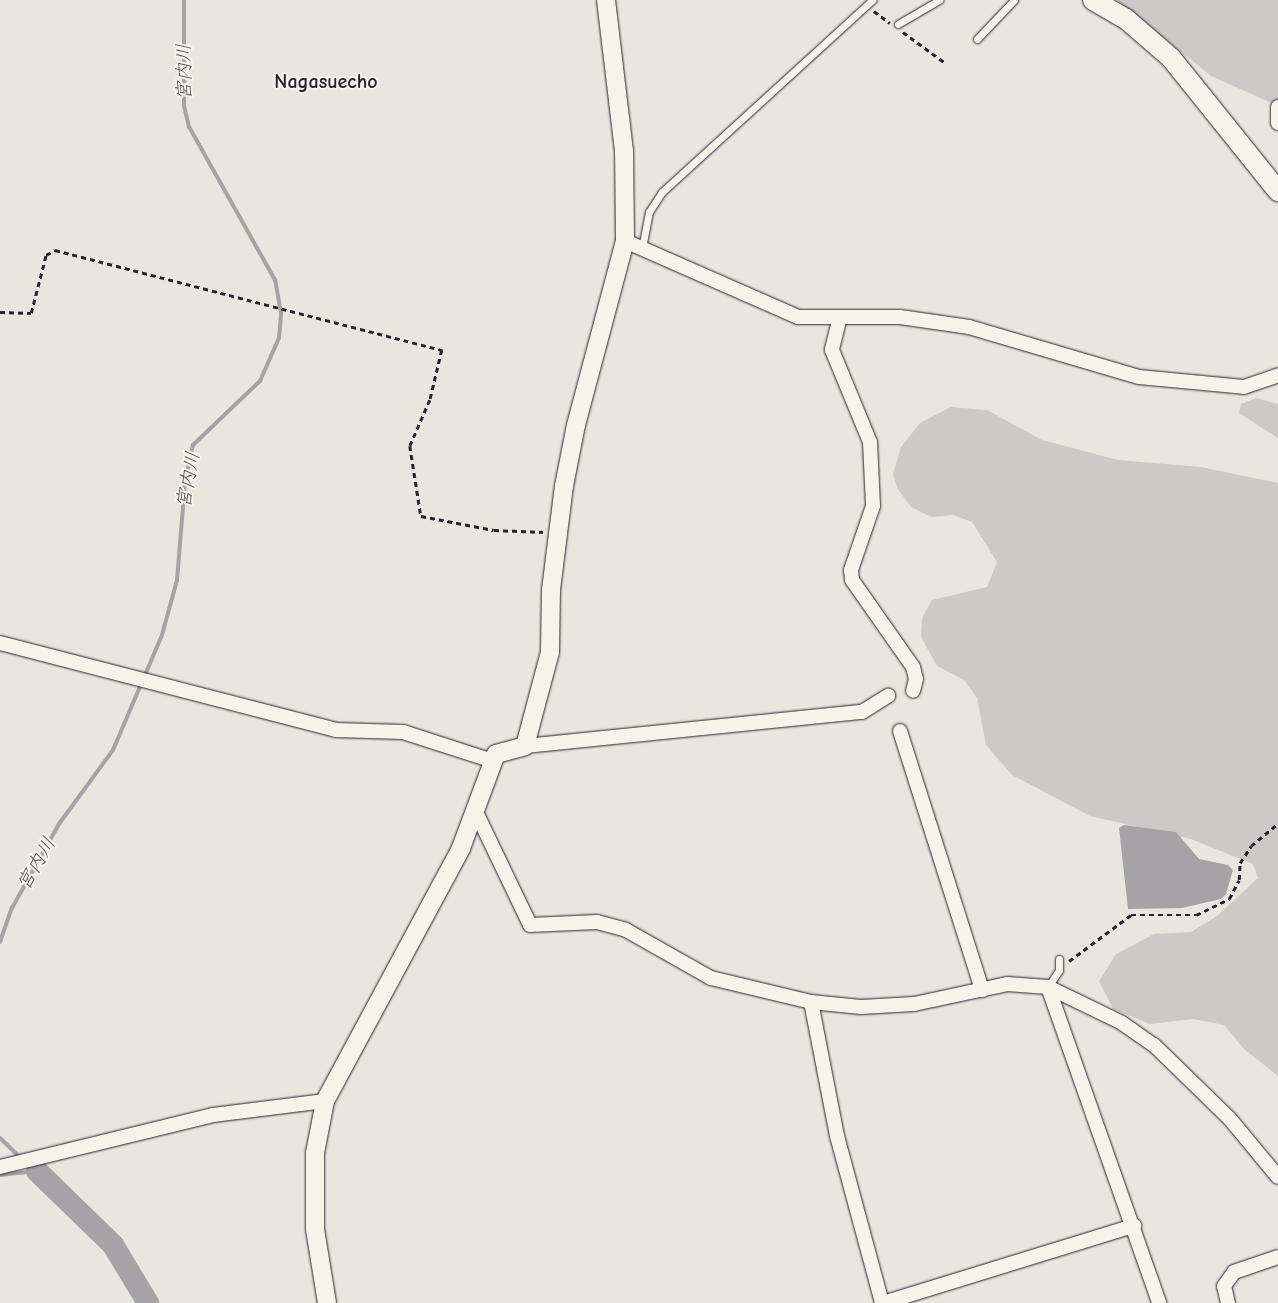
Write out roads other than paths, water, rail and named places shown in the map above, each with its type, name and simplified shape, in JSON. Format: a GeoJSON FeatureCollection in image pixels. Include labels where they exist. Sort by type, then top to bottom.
{"type":"FeatureCollection","features":[{"type":"Feature","properties":{"kind":"main road"},"geometry":{"type":"LineString","coordinates":[[1093,0],[1126,19],[1171,58],[1278,191]]}},
{"type":"Feature","properties":{"kind":"street"},"geometry":{"type":"LineString","coordinates":[[525,746],[550,652],[557,533],[576,425],[624,242],[624,151],[606,0]]}},
{"type":"Feature","properties":{"kind":"street"},"geometry":{"type":"LineString","coordinates":[[1278,107],[1278,122]]}},
{"type":"Feature","properties":{"kind":"street"},"geometry":{"type":"LineString","coordinates":[[624,242],[642,248],[798,316],[900,317],[969,327],[1138,377],[1244,387],[1278,375]]}},
{"type":"Feature","properties":{"kind":"street"},"geometry":{"type":"LineString","coordinates":[[840,317],[832,350],[870,442],[873,506],[852,570],[852,580],[913,667],[916,679],[914,691]]}},
{"type":"Feature","properties":{"kind":"street"},"geometry":{"type":"LineString","coordinates":[[0,643],[336,730],[403,732],[493,761]]}},
{"type":"Feature","properties":{"kind":"street"},"geometry":{"type":"LineString","coordinates":[[327,1303],[315,1230],[315,1153],[326,1101],[461,848],[496,754],[525,746],[862,712],[888,696]]}},
{"type":"Feature","properties":{"kind":"street"},"geometry":{"type":"LineString","coordinates":[[900,731],[982,990]]}},
{"type":"Feature","properties":{"kind":"street"},"geometry":{"type":"LineString","coordinates":[[475,810],[530,925],[597,922],[626,930],[711,978],[811,1002],[861,1007],[914,1004],[1020,983],[1048,987],[1122,1023],[1154,1045],[1230,1119],[1278,1177]]}},
{"type":"Feature","properties":{"kind":"street"},"geometry":{"type":"LineString","coordinates":[[1048,987],[1134,1226],[1159,1303]]}},
{"type":"Feature","properties":{"kind":"street"},"geometry":{"type":"LineString","coordinates":[[811,1002],[837,1136],[883,1303],[1134,1226]]}},
{"type":"Feature","properties":{"kind":"street"},"geometry":{"type":"LineString","coordinates":[[0,1167],[213,1115],[326,1101]]}},
{"type":"Feature","properties":{"kind":"street"},"geometry":{"type":"LineString","coordinates":[[1228,1303],[1224,1286],[1234,1272],[1278,1257]]}},
{"type":"Feature","properties":{"kind":"lane"},"geometry":{"type":"LineString","coordinates":[[898,24],[939,0]]}},
{"type":"Feature","properties":{"kind":"lane"},"geometry":{"type":"LineString","coordinates":[[976,39],[1014,0]]}},
{"type":"Feature","properties":{"kind":"lane"},"geometry":{"type":"LineString","coordinates":[[642,248],[649,212],[662,192],[870,3]]}},
{"type":"Feature","properties":{"kind":"lane"},"geometry":{"type":"LineString","coordinates":[[1048,987],[1059,970],[1060,959]]}},
{"type":"Feature","properties":{"kind":"waterway","name":"宮内川"},"geometry":{"type":"LineString","coordinates":[[0,942],[12,908],[59,824],[113,750],[162,635],[177,580],[185,482],[193,445],[260,381],[279,338],[281,313],[275,280],[189,127],[184,105],[184,0]]}},
{"type":"Feature","properties":{"kind":"waterway","name":"宮内川"},"geometry":{"type":"LineString","coordinates":[[0,1138],[20,1157]]}},
{"type":"Feature","properties":{"kind":"waterway","name":"宮内川"},"geometry":{"type":"LineString","coordinates":[[27,1164],[37,1171]]}},
{"type":"Feature","properties":{"kind":"waterway","name":"宮内川"},"geometry":{"type":"LineString","coordinates":[[0,1175],[37,1171]]}},
{"type":"Feature","properties":{"kind":"waterway","name":"宮内川"},"geometry":{"type":"LineString","coordinates":[[37,1171],[113,1245],[148,1303]]}},
{"type":"Feature","properties":{"kind":"district","name":"Nagasuecho"},"geometry":{"type":"Point","coordinates":[326,81]}}]}
